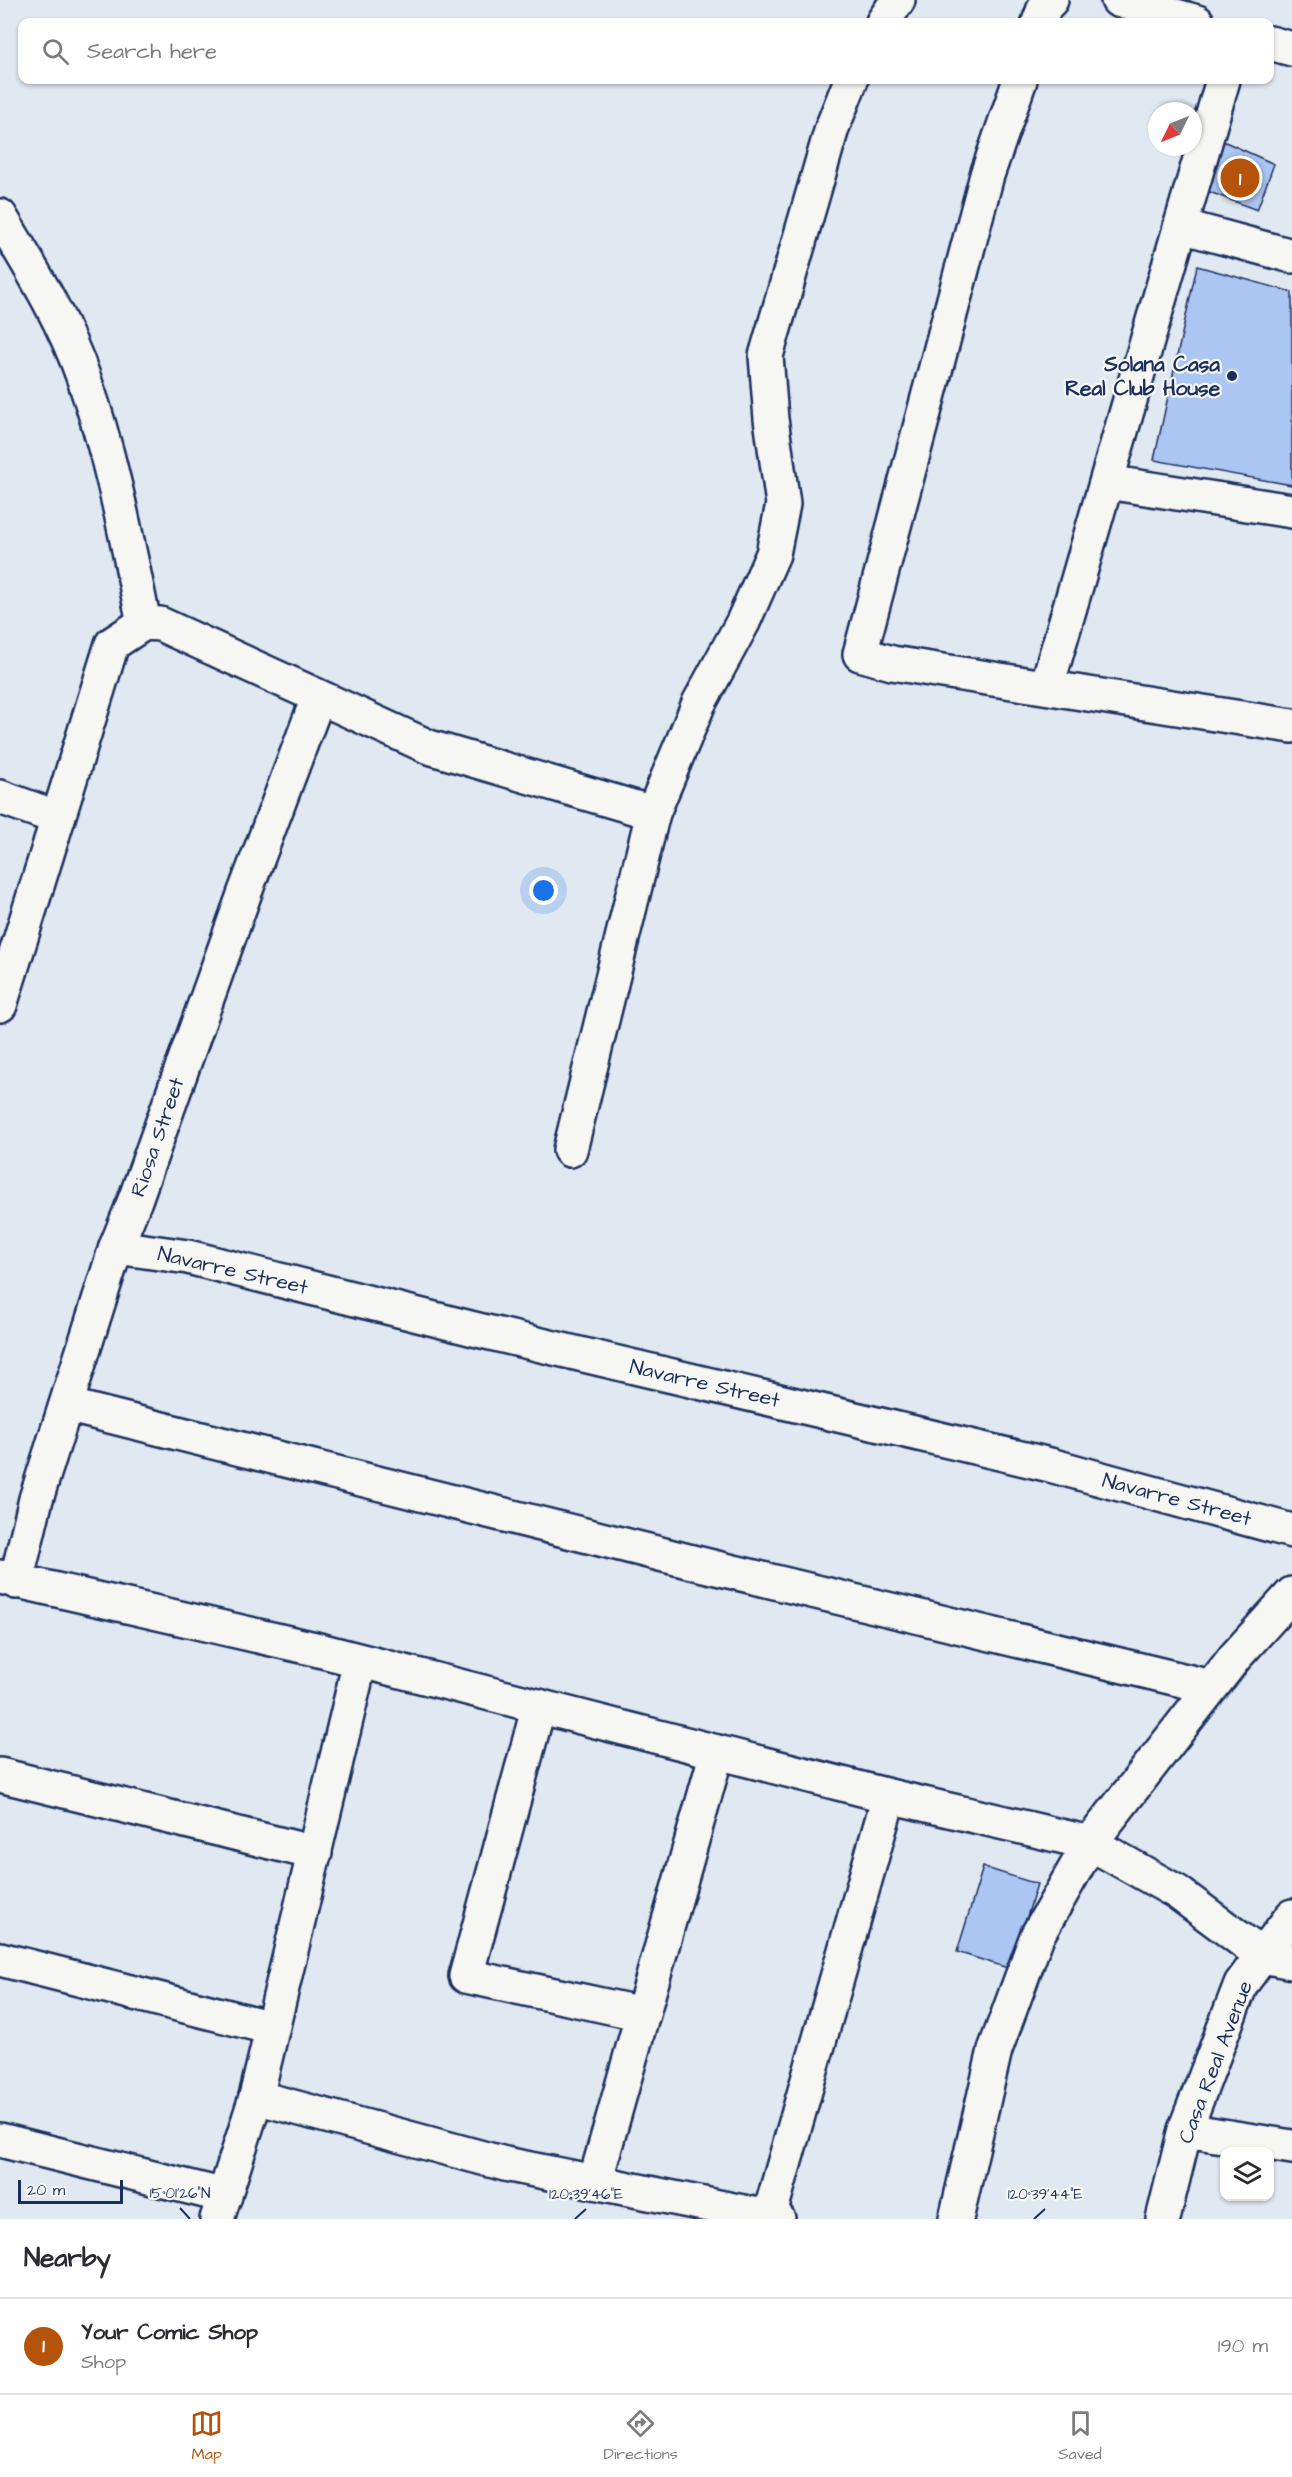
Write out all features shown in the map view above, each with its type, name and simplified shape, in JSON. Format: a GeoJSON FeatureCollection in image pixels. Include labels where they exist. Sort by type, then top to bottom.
{"type":"FeatureCollection","features":[{"type":"Feature","properties":{"kind":"street"},"geometry":{"type":"LineString","coordinates":[[886,18],[898,0]]}},
{"type":"Feature","properties":{"kind":"street"},"geometry":{"type":"LineString","coordinates":[[1041,18],[1045,6],[1051,0]]}},
{"type":"Feature","properties":{"kind":"street"},"geometry":{"type":"LineString","coordinates":[[1118,0],[1183,18]]}},
{"type":"Feature","properties":{"kind":"street"},"geometry":{"type":"LineString","coordinates":[[1274,44],[1292,49]]}},
{"type":"Feature","properties":{"kind":"street"},"geometry":{"type":"LineString","coordinates":[[570,1150],[653,813],[699,703],[742,622],[773,554],[783,504],[771,419],[766,356],[832,128],[849,84]]}},
{"type":"Feature","properties":{"kind":"street"},"geometry":{"type":"LineString","coordinates":[[1019,84],[987,175],[860,654],[892,663],[1292,726]]}},
{"type":"Feature","properties":{"kind":"street"},"geometry":{"type":"LineString","coordinates":[[1047,686],[1222,84]]}},
{"type":"Feature","properties":{"kind":"street"},"geometry":{"type":"LineString","coordinates":[[0,216],[42,287],[83,376],[111,466],[144,623]]}},
{"type":"Feature","properties":{"kind":"street"},"geometry":{"type":"LineString","coordinates":[[1181,226],[1292,256]]}},
{"type":"Feature","properties":{"kind":"street"},"geometry":{"type":"LineString","coordinates":[[1107,482],[1292,511]]}},
{"type":"Feature","properties":{"kind":"street"},"geometry":{"type":"LineString","coordinates":[[0,1005],[111,644],[144,623],[160,624],[429,747],[653,813]]}},
{"type":"Feature","properties":{"kind":"street","name":"Riosa Street"},"geometry":{"type":"LineString","coordinates":[[8,1579],[36,1499],[116,1246],[135,1200],[244,892],[318,698]]}},
{"type":"Feature","properties":{"kind":"street"},"geometry":{"type":"LineString","coordinates":[[0,797],[58,818]]}},
{"type":"Feature","properties":{"kind":"street","name":"Navarre Street"},"geometry":{"type":"LineString","coordinates":[[116,1246],[188,1257],[478,1330],[1050,1465],[1292,1531]]}},
{"type":"Feature","properties":{"kind":"street"},"geometry":{"type":"LineString","coordinates":[[66,1405],[700,1564],[1211,1687]]}},
{"type":"Feature","properties":{"kind":"street"},"geometry":{"type":"LineString","coordinates":[[8,1579],[360,1661],[889,1796],[1090,1844],[1177,1892],[1277,1959]]}},
{"type":"Feature","properties":{"kind":"street"},"geometry":{"type":"LineString","coordinates":[[956,2219],[995,2050],[1037,1936],[1090,1844],[1235,1657],[1292,1593]]}},
{"type":"Feature","properties":{"kind":"street"},"geometry":{"type":"LineString","coordinates":[[0,2140],[221,2207],[256,2097],[360,1661]]}},
{"type":"Feature","properties":{"kind":"street"},"geometry":{"type":"LineString","coordinates":[[539,1706],[466,1976],[643,2014]]}},
{"type":"Feature","properties":{"kind":"street"},"geometry":{"type":"LineString","coordinates":[[595,2182],[717,1752]]}},
{"type":"Feature","properties":{"kind":"street"},"geometry":{"type":"LineString","coordinates":[[0,1775],[315,1853]]}},
{"type":"Feature","properties":{"kind":"street"},"geometry":{"type":"LineString","coordinates":[[256,2097],[505,2164],[774,2218],[889,1796]]}},
{"type":"Feature","properties":{"kind":"street","name":"Casa Real Avenue"},"geometry":{"type":"LineString","coordinates":[[1163,2219],[1185,2130],[1241,1984],[1277,1959],[1292,1916]]}},
{"type":"Feature","properties":{"kind":"street"},"geometry":{"type":"LineString","coordinates":[[0,1959],[272,2028]]}},
{"type":"Feature","properties":{"kind":"street"},"geometry":{"type":"LineString","coordinates":[[1185,2130],[1292,2147]]}},
{"type":"Feature","properties":{"kind":"building"},"geometry":{"type":"Polygon","coordinates":[[[1221,140],[1274,164],[1257,210],[1207,191],[1221,140]]]}},
{"type":"Feature","properties":{"kind":"building","name":"Solana Casa Real Club House"},"geometry":{"type":"Polygon","coordinates":[[[1197,266],[1292,292],[1292,485],[1154,460],[1197,266]]]}},
{"type":"Feature","properties":{"kind":"building"},"geometry":{"type":"Polygon","coordinates":[[[983,1867],[1037,1884],[1011,1969],[957,1952],[983,1867]]]}},
{"type":"Feature","properties":{"kind":"place","name":"Your Comic Shop"},"geometry":{"type":"Point","coordinates":[1240,178]}},
{"type":"Feature","properties":{"kind":"place","name":"Solana Casa Real Club House"},"geometry":{"type":"Point","coordinates":[1232,376]}}]}
